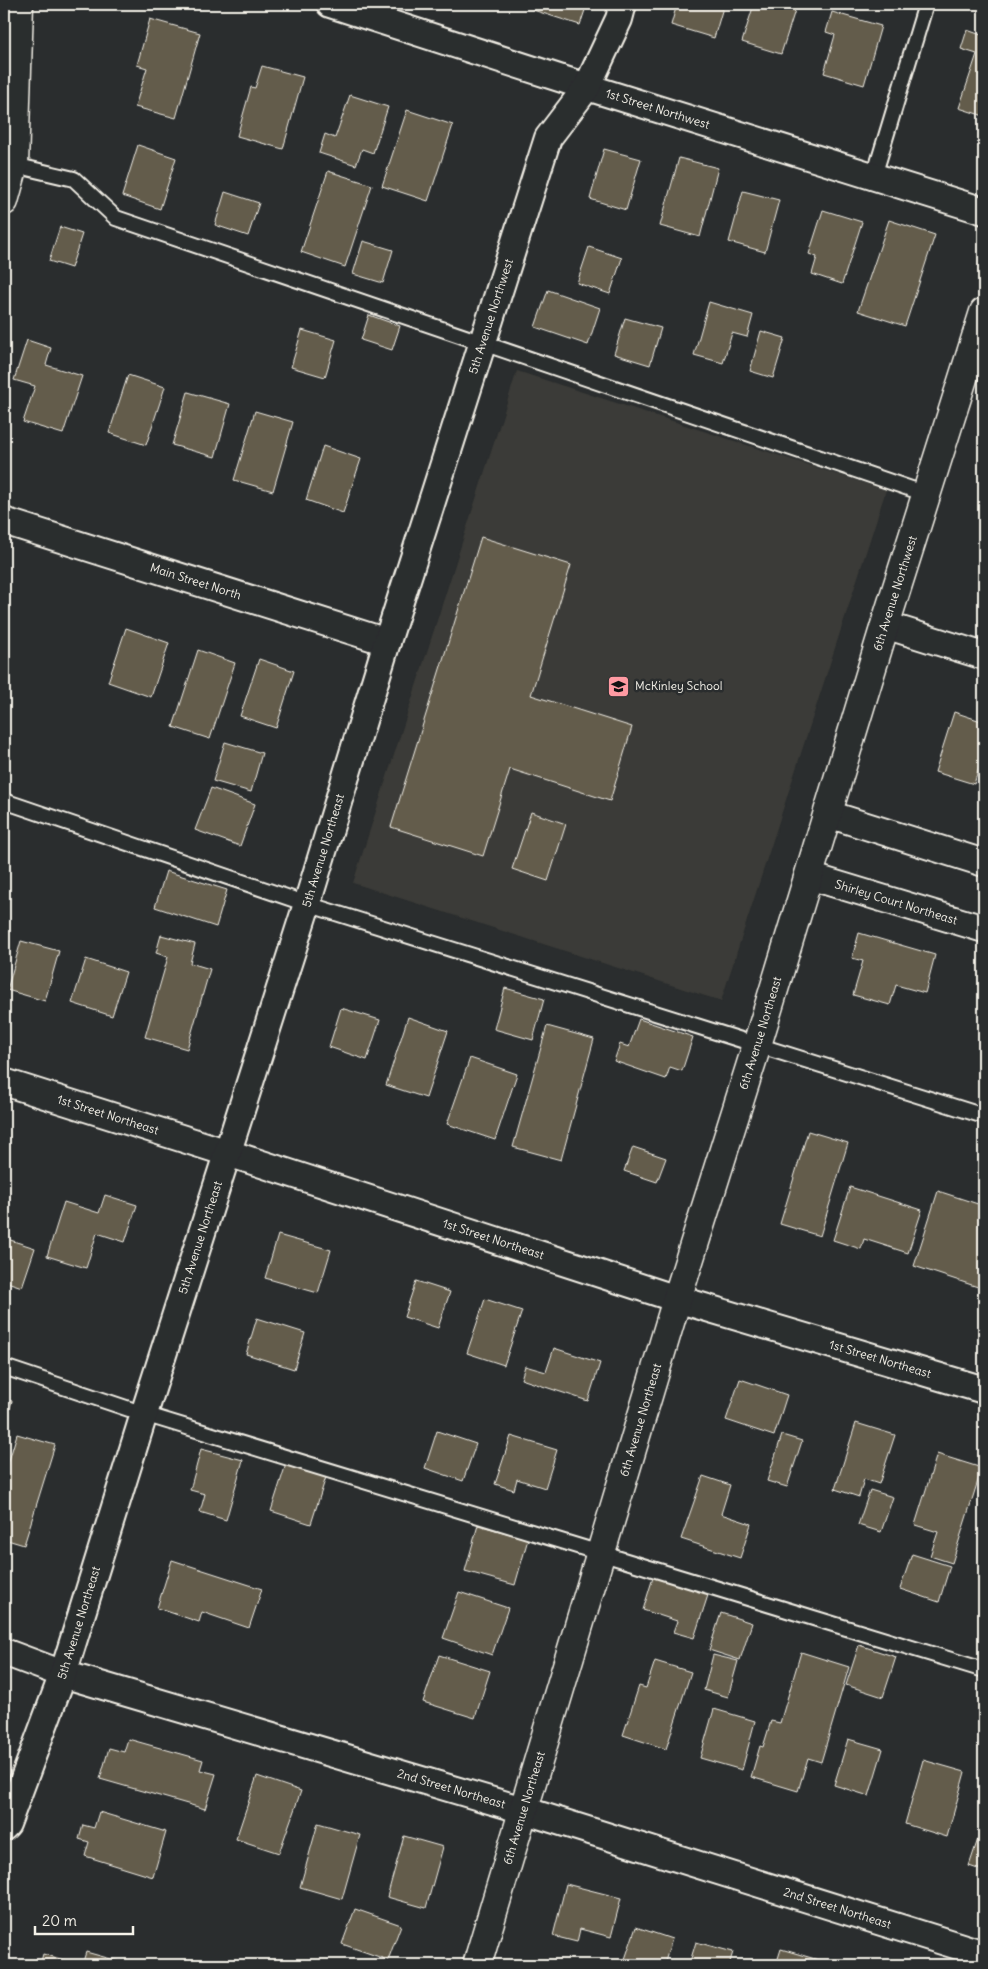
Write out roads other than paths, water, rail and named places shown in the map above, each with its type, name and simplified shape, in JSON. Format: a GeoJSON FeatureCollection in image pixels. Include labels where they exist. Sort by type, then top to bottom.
{"type":"FeatureCollection","features":[{"type":"Feature","properties":{"kind":"street"},"geometry":{"type":"LineString","coordinates":[[4,201],[14,165],[19,4]]}},
{"type":"Feature","properties":{"kind":"street","name":"1st Street Northwest"},"geometry":{"type":"LineString","coordinates":[[330,4],[587,88],[984,211]]}},
{"type":"Feature","properties":{"kind":"street","name":"5th Avenue Northwest"},"geometry":{"type":"LineString","coordinates":[[387,642],[548,138],[587,88],[619,19],[623,4]]}},
{"type":"Feature","properties":{"kind":"street","name":"6th Avenue Northwest"},"geometry":{"type":"LineString","coordinates":[[809,876],[885,625],[984,312]]}},
{"type":"Feature","properties":{"kind":"street","name":"Main Street North"},"geometry":{"type":"LineString","coordinates":[[4,521],[387,642]]}},
{"type":"Feature","properties":{"kind":"street"},"geometry":{"type":"LineString","coordinates":[[885,625],[984,656]]}},
{"type":"Feature","properties":{"kind":"street","name":"5th Avenue Northeast"},"geometry":{"type":"LineString","coordinates":[[4,1827],[7,1824],[63,1674],[307,904],[387,642]]}},
{"type":"Feature","properties":{"kind":"street"},"geometry":{"type":"LineString","coordinates":[[828,814],[984,862]]}},
{"type":"Feature","properties":{"kind":"street","name":"Shirley Court Northeast"},"geometry":{"type":"LineString","coordinates":[[809,876],[984,929]]}},
{"type":"Feature","properties":{"kind":"street","name":"6th Avenue Northeast"},"geometry":{"type":"LineString","coordinates":[[477,1965],[677,1299],[809,876]]}},
{"type":"Feature","properties":{"kind":"street","name":"1st Street Northeast"},"geometry":{"type":"LineString","coordinates":[[4,1082],[677,1299],[984,1390]]}},
{"type":"Feature","properties":{"kind":"street","name":"2nd Street Northeast"},"geometry":{"type":"LineString","coordinates":[[4,1652],[63,1674],[523,1810],[984,1954]]}},
{"type":"Feature","properties":{"kind":"lane"},"geometry":{"type":"LineString","coordinates":[[874,176],[926,4]]}},
{"type":"Feature","properties":{"kind":"lane"},"geometry":{"type":"LineString","coordinates":[[14,165],[74,179],[116,218],[926,494]]}},
{"type":"Feature","properties":{"kind":"lane"},"geometry":{"type":"LineString","coordinates":[[4,801],[307,904],[984,1116]]}},
{"type":"Feature","properties":{"kind":"lane"},"geometry":{"type":"LineString","coordinates":[[4,1367],[144,1414],[984,1670]]}},
{"type":"Feature","properties":{"kind":"place","name":"McKinley School"},"geometry":{"type":"Point","coordinates":[619,686]}}]}
